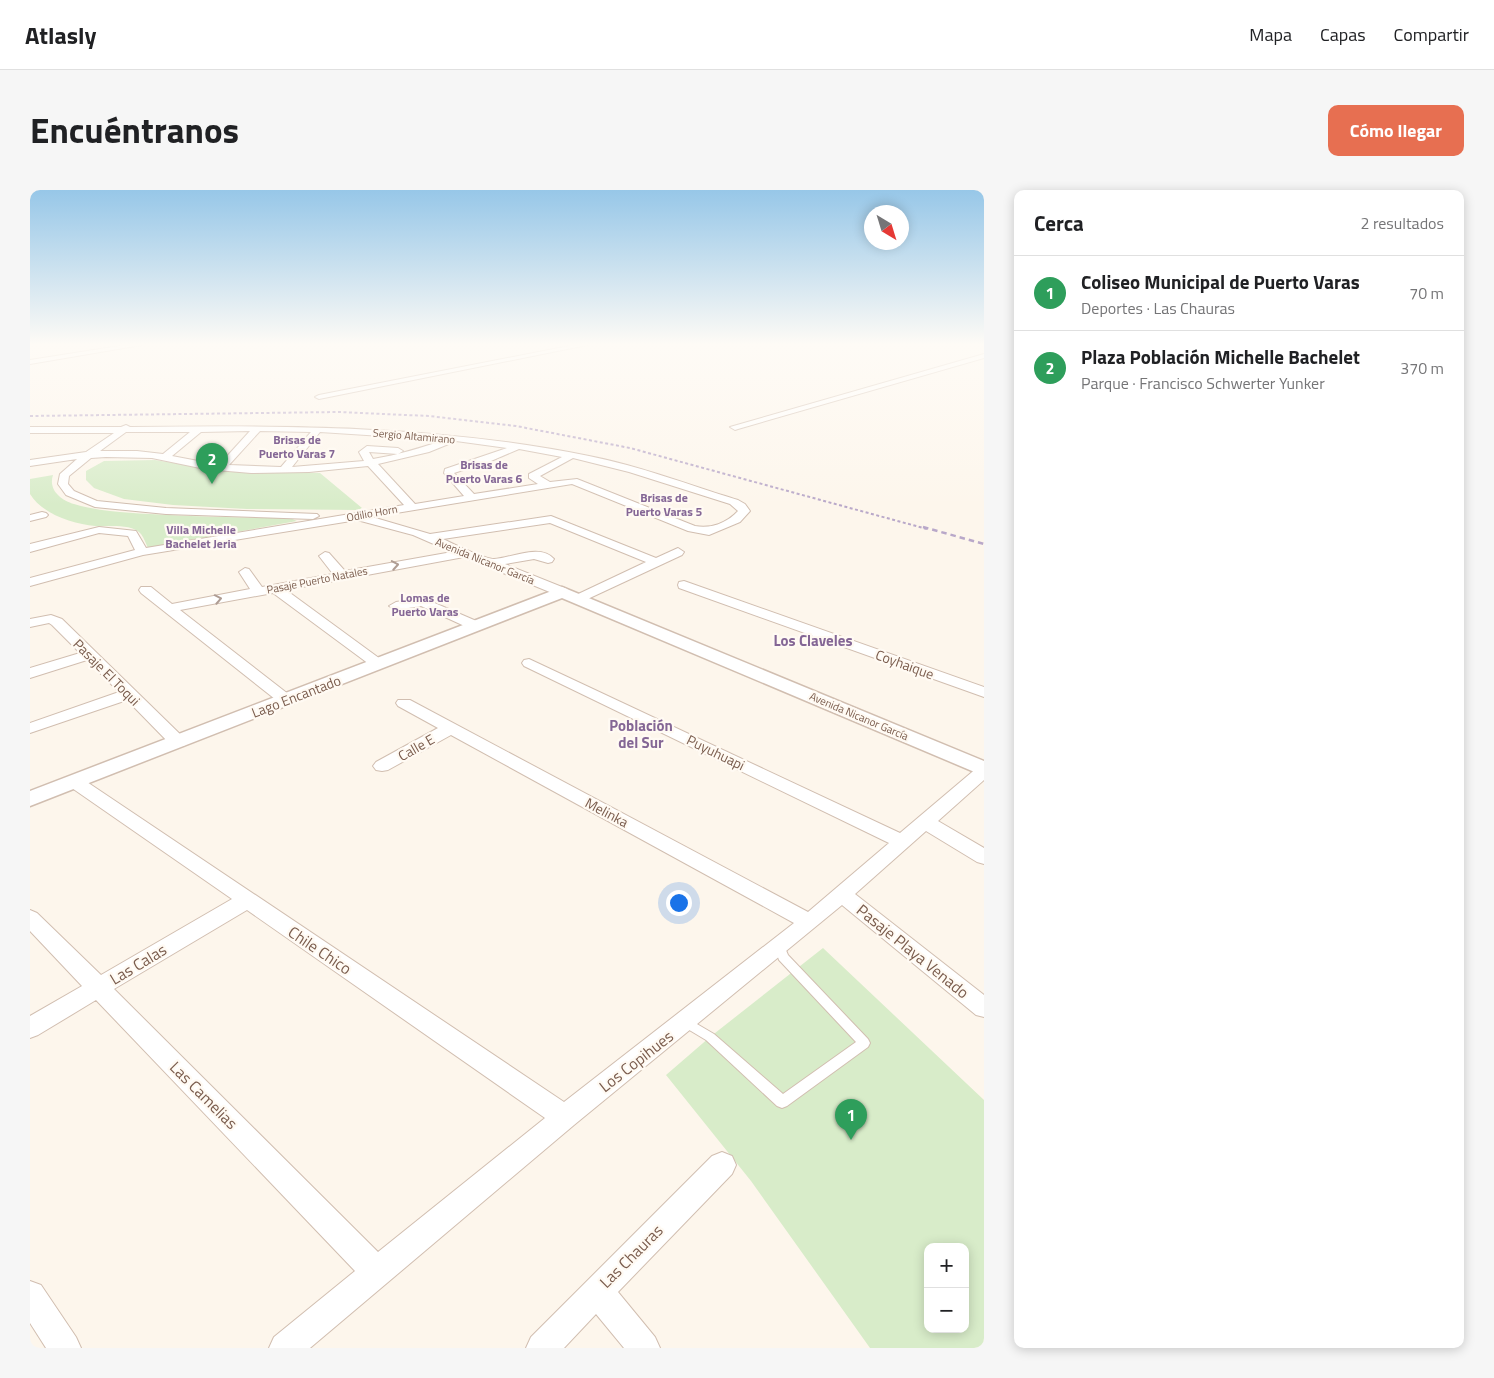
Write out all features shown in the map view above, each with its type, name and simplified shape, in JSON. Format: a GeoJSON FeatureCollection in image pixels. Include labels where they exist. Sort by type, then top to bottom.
{"type":"FeatureCollection","features":[{"type":"Feature","properties":{"kind":"street"},"geometry":{"type":"LineString","coordinates":[[735,427],[840,397]]}},
{"type":"Feature","properties":{"kind":"street","name":"Avenida Nicanor García"},"geometry":{"type":"LineString","coordinates":[[139,420],[122,430],[67,472],[64,476],[63,484],[70,493],[95,504],[166,511],[304,520],[352,517],[391,525],[571,596],[984,770]]}},
{"type":"Feature","properties":{"kind":"street"},"geometry":{"type":"LineString","coordinates":[[165,458],[199,429]]}},
{"type":"Feature","properties":{"kind":"street"},"geometry":{"type":"LineString","coordinates":[[221,468],[256,429]]}},
{"type":"Feature","properties":{"kind":"street"},"geometry":{"type":"LineString","coordinates":[[284,470],[318,429]]}},
{"type":"Feature","properties":{"kind":"street","name":"Sergio Altamirano"},"geometry":{"type":"LineString","coordinates":[[30,430],[318,429],[455,439],[572,455],[610,464],[742,506],[744,511],[736,520],[709,532]]}},
{"type":"Feature","properties":{"kind":"street"},"geometry":{"type":"LineString","coordinates":[[35,441],[51,430]]}},
{"type":"Feature","properties":{"kind":"street"},"geometry":{"type":"LineString","coordinates":[[30,463],[91,455],[134,454],[221,468],[284,470],[370,462],[413,453],[455,439]]}},
{"type":"Feature","properties":{"kind":"street"},"geometry":{"type":"LineString","coordinates":[[470,496],[449,471],[488,459],[517,447]]}},
{"type":"Feature","properties":{"kind":"street"},"geometry":{"type":"LineString","coordinates":[[546,484],[533,476],[572,455]]}},
{"type":"Feature","properties":{"kind":"street"},"geometry":{"type":"LineString","coordinates":[[370,462],[411,506]]}},
{"type":"Feature","properties":{"kind":"street"},"geometry":{"type":"LineString","coordinates":[[582,477],[610,464]]}},
{"type":"Feature","properties":{"kind":"street","name":"Odilio Horn"},"geometry":{"type":"LineString","coordinates":[[352,517],[582,477],[692,529],[709,532]]}},
{"type":"Feature","properties":{"kind":"street"},"geometry":{"type":"LineString","coordinates":[[30,518],[42,515]]}},
{"type":"Feature","properties":{"kind":"street"},"geometry":{"type":"LineString","coordinates":[[428,538],[551,519],[656,562]]}},
{"type":"Feature","properties":{"kind":"street"},"geometry":{"type":"LineString","coordinates":[[30,582],[142,552],[304,520]]}},
{"type":"Feature","properties":{"kind":"street"},"geometry":{"type":"LineString","coordinates":[[30,548],[99,530],[109,530],[132,533],[142,552]]}},
{"type":"Feature","properties":{"kind":"street"},"geometry":{"type":"LineString","coordinates":[[571,596],[678,552]]}},
{"type":"Feature","properties":{"kind":"street","name":"Pasaje Puerto Natales"},"geometry":{"type":"LineString","coordinates":[[170,608],[464,553]]}},
{"type":"Feature","properties":{"kind":"street"},"geometry":{"type":"LineString","coordinates":[[491,564],[535,555],[548,559]]}},
{"type":"Feature","properties":{"kind":"street"},"geometry":{"type":"LineString","coordinates":[[325,556],[341,575]]}},
{"type":"Feature","properties":{"kind":"street"},"geometry":{"type":"LineString","coordinates":[[245,572],[258,591]]}},
{"type":"Feature","properties":{"kind":"street","name":"Coyhaique"},"geometry":{"type":"LineString","coordinates":[[684,585],[984,692]]}},
{"type":"Feature","properties":{"kind":"street"},"geometry":{"type":"LineString","coordinates":[[275,588],[378,664]]}},
{"type":"Feature","properties":{"kind":"street"},"geometry":{"type":"LineString","coordinates":[[146,590],[286,700]]}},
{"type":"Feature","properties":{"kind":"street","name":"Lago Encantado"},"geometry":{"type":"LineString","coordinates":[[30,799],[476,626],[571,596]]}},
{"type":"Feature","properties":{"kind":"street"},"geometry":{"type":"LineString","coordinates":[[396,606],[423,602],[476,626]]}},
{"type":"Feature","properties":{"kind":"street","name":"Pasaje El Toqui"},"geometry":{"type":"LineString","coordinates":[[30,622],[51,619],[90,654],[178,742]]}},
{"type":"Feature","properties":{"kind":"street"},"geometry":{"type":"LineString","coordinates":[[30,673],[90,654]]}},
{"type":"Feature","properties":{"kind":"street","name":"Puyuhuapi"},"geometry":{"type":"LineString","coordinates":[[529,663],[902,842]]}},
{"type":"Feature","properties":{"kind":"street"},"geometry":{"type":"LineString","coordinates":[[30,728],[129,694]]}},
{"type":"Feature","properties":{"kind":"street","name":"Melinka"},"geometry":{"type":"LineString","coordinates":[[404,703],[810,922]]}},
{"type":"Feature","properties":{"kind":"street","name":"Calle E"},"geometry":{"type":"LineString","coordinates":[[382,766],[451,728]]}},
{"type":"Feature","properties":{"kind":"street","name":"Los Copihues"},"geometry":{"type":"LineString","coordinates":[[285,1348],[565,1117],[810,922],[984,770]]}},
{"type":"Feature","properties":{"kind":"street","name":"Chile Chico"},"geometry":{"type":"LineString","coordinates":[[75,782],[565,1117]]}},
{"type":"Feature","properties":{"kind":"street"},"geometry":{"type":"LineString","coordinates":[[925,822],[984,857]]}},
{"type":"Feature","properties":{"kind":"street","name":"Pasaje Playa Venado"},"geometry":{"type":"LineString","coordinates":[[842,894],[984,1008]]}},
{"type":"Feature","properties":{"kind":"street","name":"Las Calas"},"geometry":{"type":"LineString","coordinates":[[30,1028],[247,900]]}},
{"type":"Feature","properties":{"kind":"street","name":"Las Camelias"},"geometry":{"type":"LineString","coordinates":[[30,918],[377,1272]]}},
{"type":"Feature","properties":{"kind":"street","name":"Las Chauras"},"geometry":{"type":"LineString","coordinates":[[542,1348],[722,1165]]}},
{"type":"Feature","properties":{"kind":"street"},"geometry":{"type":"LineString","coordinates":[[597,1291],[644,1348]]}},
{"type":"Feature","properties":{"kind":"street"},"geometry":{"type":"LineString","coordinates":[[30,1296],[65,1348]]}},
{"type":"Feature","properties":{"kind":"lane"},"geometry":{"type":"LineString","coordinates":[[685,1022],[710,1037],[782,1102],[864,1043],[789,964],[783,957],[779,946]]}},
{"type":"Feature","properties":{"kind":"green space"},"geometry":{"type":"Polygon","coordinates":[[[155,460],[217,470],[320,473],[362,508],[358,510],[247,509],[173,505],[124,499],[94,488],[86,480],[86,471],[104,461],[155,460]]]}},
{"type":"Feature","properties":{"kind":"green space"},"geometry":{"type":"Polygon","coordinates":[[[53,475],[52,485],[60,497],[85,507],[121,512],[184,516],[290,518],[297,521],[148,548],[141,534],[131,528],[77,523],[59,517],[42,507],[30,494],[30,479],[53,475]]]}},
{"type":"Feature","properties":{"kind":"green space"},"geometry":{"type":"Polygon","coordinates":[[[823,948],[984,1100],[984,1348],[870,1348],[751,1181],[666,1075],[710,1037],[823,948]]]}},
{"type":"Feature","properties":{"kind":"railway"},"geometry":{"type":"LineString","coordinates":[[30,416],[339,412],[429,416],[516,426],[630,448],[927,529]]}},
{"type":"Feature","properties":{"kind":"railway"},"geometry":{"type":"LineString","coordinates":[[923,527],[984,544]]}},
{"type":"Feature","properties":{"kind":"place","name":"Plaza Población Michelle Bachelet"},"geometry":{"type":"Point","coordinates":[212,484]}},
{"type":"Feature","properties":{"kind":"place","name":"Coliseo Municipal de Puerto Varas"},"geometry":{"type":"Point","coordinates":[851,1140]}},
{"type":"Feature","properties":{"kind":"district","name":"Brisas de Puerto Varas 7"},"geometry":{"type":"Point","coordinates":[297,446]}},
{"type":"Feature","properties":{"kind":"district","name":"Brisas de Puerto Varas 6"},"geometry":{"type":"Point","coordinates":[484,471]}},
{"type":"Feature","properties":{"kind":"district","name":"Brisas de Puerto Varas 5"},"geometry":{"type":"Point","coordinates":[664,504]}},
{"type":"Feature","properties":{"kind":"district","name":"Villa Michelle Bachelet Jeria"},"geometry":{"type":"Point","coordinates":[201,536]}},
{"type":"Feature","properties":{"kind":"district","name":"Lomas de Puerto Varas"},"geometry":{"type":"Point","coordinates":[425,604]}},
{"type":"Feature","properties":{"kind":"district","name":"Los Claveles"},"geometry":{"type":"Point","coordinates":[813,640]}},
{"type":"Feature","properties":{"kind":"district","name":"Población del Sur"},"geometry":{"type":"Point","coordinates":[641,734]}}]}
